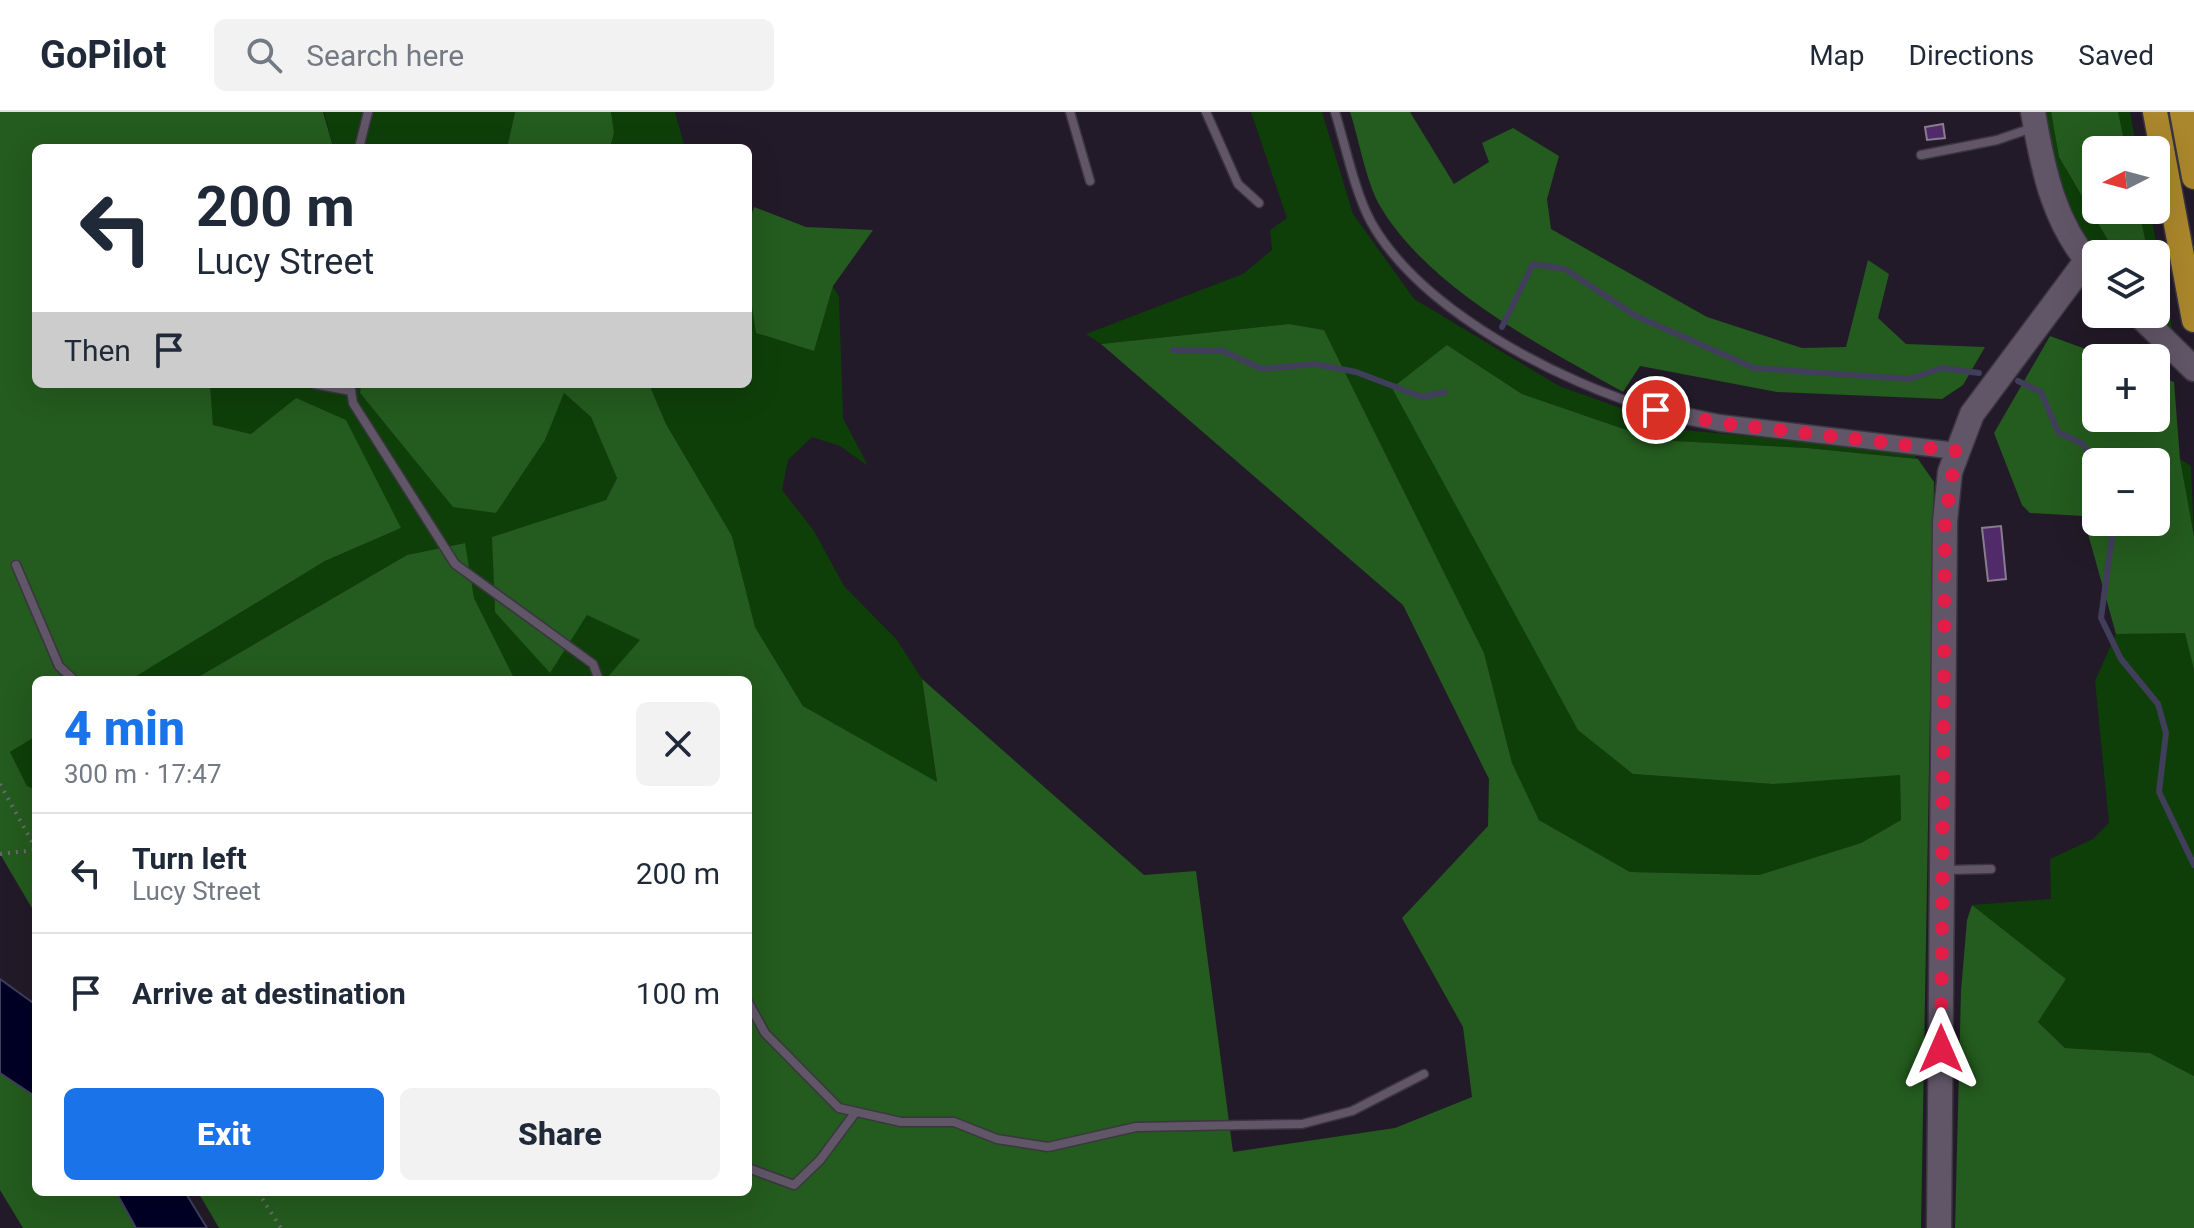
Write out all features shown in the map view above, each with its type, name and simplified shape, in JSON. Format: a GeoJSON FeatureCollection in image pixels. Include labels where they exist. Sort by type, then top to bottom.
{"type":"FeatureCollection","features":[{"type":"Feature","properties":{"kind":"highway"},"geometry":{"type":"LineString","coordinates":[[2155,112],[2194,320]]}},
{"type":"Feature","properties":{"kind":"highway"},"geometry":{"type":"LineString","coordinates":[[2182,112],[2194,177]]}},
{"type":"Feature","properties":{"kind":"main road"},"geometry":{"type":"LineString","coordinates":[[2034,119],[2061,223],[2082,253]]}},
{"type":"Feature","properties":{"kind":"main road"},"geometry":{"type":"LineString","coordinates":[[1939,1228],[1945,521],[1956,451],[1983,398],[2082,277]]}},
{"type":"Feature","properties":{"kind":"main road"},"geometry":{"type":"LineString","coordinates":[[2152,328],[2194,369]]}},
{"type":"Feature","properties":{"kind":"street"},"geometry":{"type":"LineString","coordinates":[[1656,410],[1720,423],[1956,451]]}},
{"type":"Feature","properties":{"kind":"lane"},"geometry":{"type":"LineString","coordinates":[[360,144],[368,112]]}},
{"type":"Feature","properties":{"kind":"lane"},"geometry":{"type":"LineString","coordinates":[[1070,112],[1076,122],[1090,181]]}},
{"type":"Feature","properties":{"kind":"lane"},"geometry":{"type":"LineString","coordinates":[[1206,112],[1238,184],[1259,203]]}},
{"type":"Feature","properties":{"kind":"lane"},"geometry":{"type":"LineString","coordinates":[[1335,112],[1370,220],[1397,260],[1464,315],[1553,371],[1609,397],[1656,410]]}},
{"type":"Feature","properties":{"kind":"lane"},"geometry":{"type":"LineString","coordinates":[[1921,155],[1997,140],[2034,119]]}},
{"type":"Feature","properties":{"kind":"lane"},"geometry":{"type":"LineString","coordinates":[[350,388],[353,403],[455,564],[593,664],[598,676]]}},
{"type":"Feature","properties":{"kind":"lane"},"geometry":{"type":"LineString","coordinates":[[16,565],[59,666],[70,676]]}},
{"type":"Feature","properties":{"kind":"lane"},"geometry":{"type":"LineString","coordinates":[[1942,870],[1991,869]]}},
{"type":"Feature","properties":{"kind":"lane"},"geometry":{"type":"LineString","coordinates":[[752,1010],[765,1033],[839,1108],[901,1122],[954,1122],[997,1139],[1048,1147],[1136,1127],[1302,1124],[1352,1111],[1424,1074]]}},
{"type":"Feature","properties":{"kind":"lane"},"geometry":{"type":"LineString","coordinates":[[752,1169],[794,1185],[820,1160],[855,1113]]}},
{"type":"Feature","properties":{"kind":"path"},"geometry":{"type":"LineString","coordinates":[[0,784],[32,843]]}},
{"type":"Feature","properties":{"kind":"path"},"geometry":{"type":"LineString","coordinates":[[0,854],[32,850]]}},
{"type":"Feature","properties":{"kind":"path"},"geometry":{"type":"LineString","coordinates":[[261,1196],[281,1228]]}},
{"type":"Feature","properties":{"kind":"green space"},"geometry":{"type":"Polygon","coordinates":[[[0,112],[323,112],[331,144],[32,144],[32,388],[210,388],[213,425],[251,434],[296,398],[346,420],[401,528],[325,561],[137,676],[32,676],[32,738],[10,752],[27,786],[32,788],[32,908],[0,854],[0,112]]]}},
{"type":"Feature","properties":{"kind":"green space"},"geometry":{"type":"Polygon","coordinates":[[[324,112],[515,112],[508,144],[331,144],[324,112]]]}},
{"type":"Feature","properties":{"kind":"green space"},"geometry":{"type":"Polygon","coordinates":[[[515,112],[611,112],[614,133],[611,144],[508,144],[515,112]]]}},
{"type":"Feature","properties":{"kind":"green space"},"geometry":{"type":"Polygon","coordinates":[[[611,112],[675,112],[684,144],[611,144],[614,133],[611,112]]]}},
{"type":"Feature","properties":{"kind":"green space"},"geometry":{"type":"Polygon","coordinates":[[[1251,112],[1322,112],[1353,214],[1414,299],[1559,386],[1682,430],[1909,451],[1918,459],[1807,448],[1656,440],[1522,394],[1447,345],[1633,774],[1773,784],[1900,774],[1901,820],[1861,843],[1759,875],[1630,872],[1539,820],[1512,763],[1484,653],[1324,330],[1289,324],[1101,344],[1086,334],[1243,274],[1272,250],[1270,230],[1287,218],[1251,112]]]}},
{"type":"Feature","properties":{"kind":"green space"},"geometry":{"type":"Polygon","coordinates":[[[1350,112],[1410,112],[1454,184],[1489,162],[1482,143],[1513,128],[1559,156],[1547,199],[1551,229],[1707,317],[1802,348],[1846,347],[1868,260],[1889,274],[1878,318],[1906,344],[1985,347],[1963,385],[1942,399],[1777,392],[1640,366],[1623,392],[1523,335],[1427,264],[1401,236],[1380,206],[1350,112]]]}},
{"type":"Feature","properties":{"kind":"green space"},"geometry":{"type":"Polygon","coordinates":[[[2042,112],[2051,112],[2059,157],[2082,196],[2082,224],[2098,224],[2108,240],[2085,238],[2060,187],[2042,112]]]}},
{"type":"Feature","properties":{"kind":"green space"},"geometry":{"type":"Polygon","coordinates":[[[2051,112],[2118,112],[2123,136],[2082,136],[2082,196],[2059,157],[2051,112]]]}},
{"type":"Feature","properties":{"kind":"green space"},"geometry":{"type":"Polygon","coordinates":[[[2116,112],[2130,112],[2134,136],[2122,136],[2116,112]]]}},
{"type":"Feature","properties":{"kind":"green space"},"geometry":{"type":"Polygon","coordinates":[[[754,207],[806,227],[873,230],[833,286],[814,351],[756,333],[752,306],[754,207]]]}},
{"type":"Feature","properties":{"kind":"green space"},"geometry":{"type":"Polygon","coordinates":[[[2098,224],[2142,224],[2145,240],[2108,240],[2098,224]]]}},
{"type":"Feature","properties":{"kind":"green space"},"geometry":{"type":"Polygon","coordinates":[[[2141,224],[2153,224],[2156,240],[2145,240],[2141,224]]]}},
{"type":"Feature","properties":{"kind":"green space"},"geometry":{"type":"Polygon","coordinates":[[[833,286],[839,297],[843,418],[868,466],[840,446],[812,437],[788,460],[782,490],[814,531],[844,586],[897,640],[922,679],[937,783],[803,706],[755,627],[732,536],[666,424],[651,388],[752,388],[752,306],[756,333],[814,351],[833,286]]]}},
{"type":"Feature","properties":{"kind":"green space"},"geometry":{"type":"Polygon","coordinates":[[[2170,317],[2174,338],[2165,328],[2170,328],[2170,317]]]}},
{"type":"Feature","properties":{"kind":"green space"},"geometry":{"type":"Polygon","coordinates":[[[1289,324],[1324,330],[1484,653],[1512,763],[1539,820],[1630,872],[1759,875],[1861,843],[1901,820],[1900,775],[1773,784],[1633,774],[1578,730],[1392,388],[1447,345],[1522,394],[1656,440],[1807,448],[1918,459],[1934,482],[1921,1228],[219,1228],[200,1196],[752,1196],[752,676],[608,676],[640,640],[587,615],[550,673],[495,612],[492,537],[606,500],[617,478],[591,417],[564,393],[545,440],[496,513],[453,507],[360,393],[361,388],[651,388],[666,424],[732,536],[755,627],[803,706],[937,782],[922,679],[1144,875],[1196,871],[1233,1152],[1395,1128],[1472,1097],[1463,1027],[1402,918],[1488,826],[1489,779],[1403,605],[1101,344],[1289,324]]]}},
{"type":"Feature","properties":{"kind":"green space"},"geometry":{"type":"Polygon","coordinates":[[[2050,336],[2082,348],[2082,432],[2170,432],[2170,380],[2174,382],[2180,459],[2194,536],[2194,670],[2185,633],[2116,634],[2089,536],[2170,536],[2170,448],[2082,448],[2082,516],[2030,513],[2022,505],[1994,433],[2050,336]]]}},
{"type":"Feature","properties":{"kind":"green space"},"geometry":{"type":"Polygon","coordinates":[[[210,388],[361,388],[360,393],[453,506],[545,440],[563,392],[591,417],[617,477],[606,500],[493,537],[495,611],[550,672],[587,615],[641,640],[609,676],[513,676],[474,598],[464,543],[407,555],[200,676],[137,676],[325,561],[401,528],[296,398],[251,434],[213,425],[210,388]]]}},
{"type":"Feature","properties":{"kind":"green space"},"geometry":{"type":"Polygon","coordinates":[[[2180,459],[2191,466],[2194,536],[2180,459]]]}},
{"type":"Feature","properties":{"kind":"green space"},"geometry":{"type":"Polygon","coordinates":[[[465,543],[474,598],[513,676],[200,676],[407,555],[465,543]]]}},
{"type":"Feature","properties":{"kind":"green space"},"geometry":{"type":"Polygon","coordinates":[[[2185,632],[2194,670],[2194,1076],[2150,1053],[2065,1048],[2038,1022],[2066,979],[1972,905],[2051,899],[2050,859],[2093,839],[2109,823],[2095,681],[2116,634],[2185,632]]]}},
{"type":"Feature","properties":{"kind":"green space"},"geometry":{"type":"Polygon","coordinates":[[[32,738],[32,788],[27,786],[10,752],[32,738]]]}},
{"type":"Feature","properties":{"kind":"green space"},"geometry":{"type":"Polygon","coordinates":[[[1972,905],[2066,979],[2038,1022],[2065,1048],[2150,1053],[2194,1076],[2194,1228],[1955,1228],[1961,991],[1967,920],[1972,905]]]}},
{"type":"Feature","properties":{"kind":"green space"},"geometry":{"type":"Polygon","coordinates":[[[0,1073],[32,1094],[32,1196],[118,1196],[136,1228],[23,1228],[0,1190],[0,1073]]]}},
{"type":"Feature","properties":{"kind":"water"},"geometry":{"type":"Polygon","coordinates":[[[0,979],[32,1002],[32,1094],[0,1073],[0,979]]]}},
{"type":"Feature","properties":{"kind":"water"},"geometry":{"type":"Polygon","coordinates":[[[118,1196],[187,1196],[207,1228],[136,1228],[118,1196]]]}},
{"type":"Feature","properties":{"kind":"building"},"geometry":{"type":"Polygon","coordinates":[[[1943,124],[1945,138],[1927,140],[1925,127],[1943,124]]]}},
{"type":"Feature","properties":{"kind":"building"},"geometry":{"type":"Polygon","coordinates":[[[2001,526],[2006,579],[1988,581],[1982,528],[2001,526]]]}},
{"type":"Feature","properties":{"kind":"waterway"},"geometry":{"type":"LineString","coordinates":[[1502,327],[1533,264],[1565,269],[1636,316],[1754,368],[1910,379],[1942,368],[1979,373]]}},
{"type":"Feature","properties":{"kind":"waterway"},"geometry":{"type":"LineString","coordinates":[[1173,350],[1223,351],[1262,369],[1315,364],[1356,372],[1422,397],[1445,392]]}},
{"type":"Feature","properties":{"kind":"waterway"},"geometry":{"type":"LineString","coordinates":[[2018,381],[2041,392],[2058,432],[2085,448]]}},
{"type":"Feature","properties":{"kind":"waterway"},"geometry":{"type":"LineString","coordinates":[[2112,536],[2101,618],[2121,659],[2158,704],[2166,733],[2159,792],[2194,865]]}},
{"type":"Feature","properties":{"kind":"route"},"geometry":{"type":"LineString","coordinates":[[1656,410],[1720,423],[1814,431],[1956,451],[1947,491],[1945,521],[1941,1049]]}}]}
